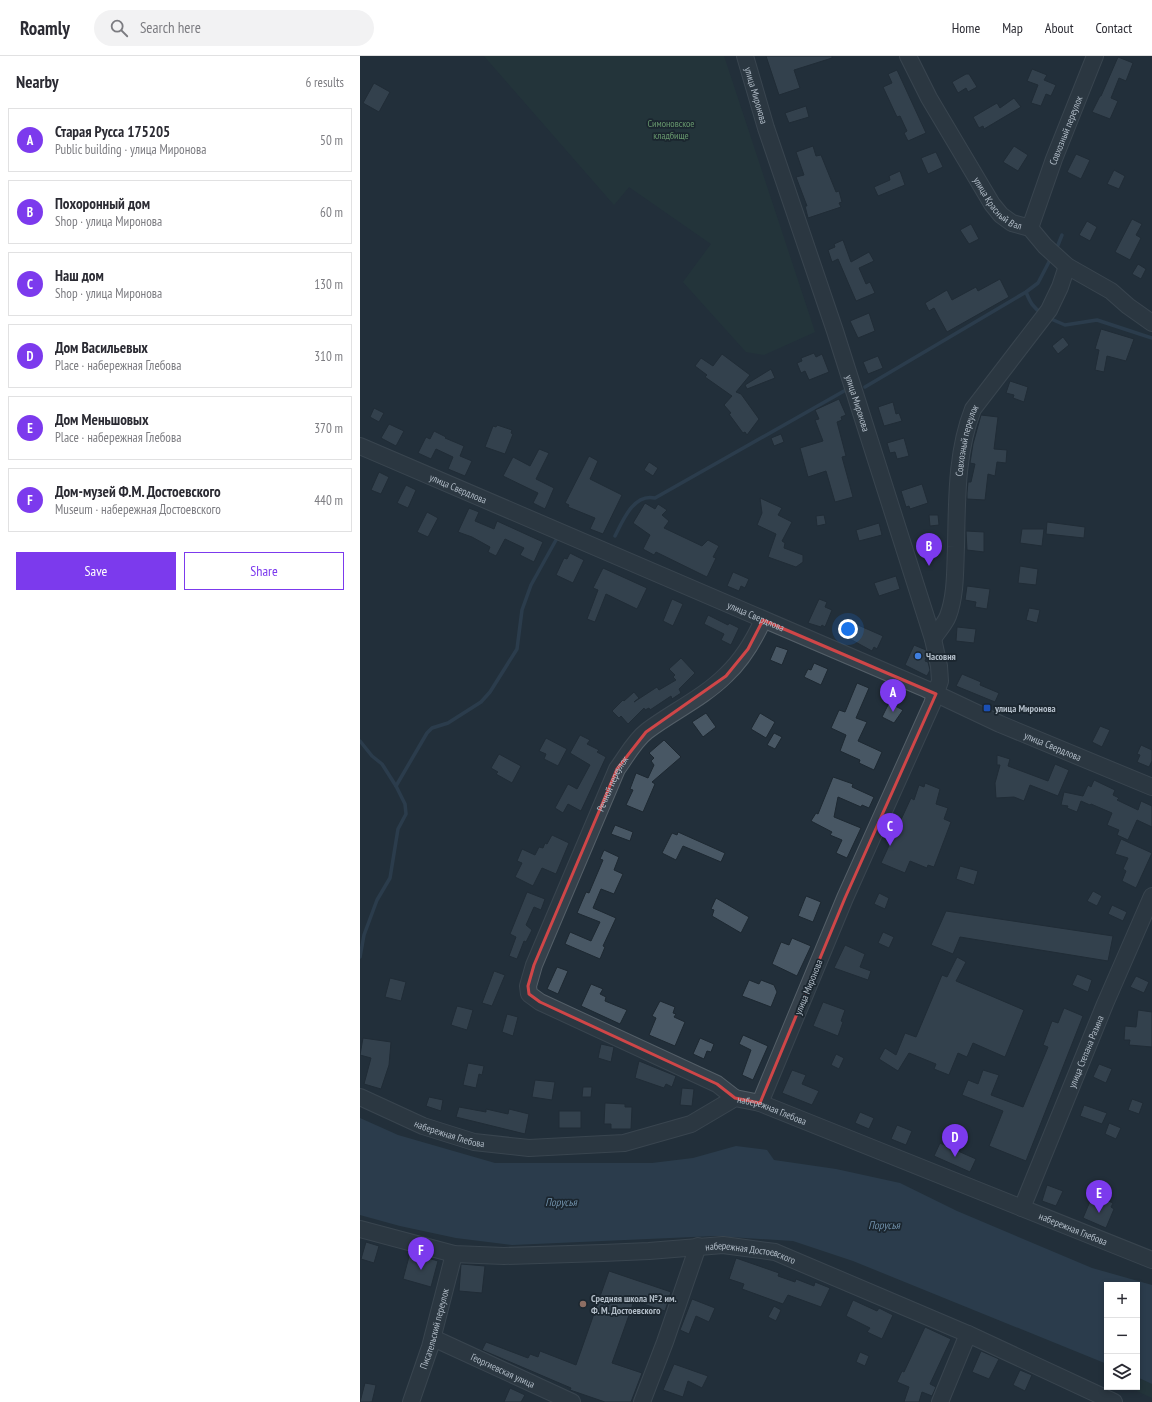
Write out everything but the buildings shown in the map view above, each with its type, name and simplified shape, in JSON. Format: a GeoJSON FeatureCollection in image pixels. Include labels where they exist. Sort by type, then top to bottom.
{"type":"FeatureCollection","features":[{"type":"Feature","properties":{"kind":"street","name":"улица Миронова"},"geometry":{"type":"LineString","coordinates":[[745,56],[766,128],[835,331],[933,639],[939,666],[939,686],[936,694],[845,898],[760,1103]]}},
{"type":"Feature","properties":{"kind":"street","name":"улица Красный Вал"},"geometry":{"type":"LineString","coordinates":[[908,56],[928,98],[992,204],[1007,219],[1030,228],[1067,266],[1105,287],[1152,323]]}},
{"type":"Feature","properties":{"kind":"street","name":"Совхозный переулок"},"geometry":{"type":"LineString","coordinates":[[1030,228],[1054,159],[1095,56]]}},
{"type":"Feature","properties":{"kind":"street","name":"Совхозный переулок"},"geometry":{"type":"LineString","coordinates":[[933,639],[948,617],[952,599],[955,579],[957,493],[968,422],[973,409],[1049,310],[1060,287],[1067,266]]}},
{"type":"Feature","properties":{"kind":"street","name":"улица Свердлова"},"geometry":{"type":"LineString","coordinates":[[360,446],[936,694],[1000,724],[1152,787]]}},
{"type":"Feature","properties":{"kind":"street","name":"Речной переулок"},"geometry":{"type":"LineString","coordinates":[[735,1098],[717,1084],[540,1002],[529,994],[528,986],[534,965],[616,769],[646,732],[700,696],[726,676],[748,649],[763,620]]}},
{"type":"Feature","properties":{"kind":"street","name":"улица Степана Разина"},"geometry":{"type":"LineString","coordinates":[[1022,1208],[1105,1004],[1152,896]]}},
{"type":"Feature","properties":{"kind":"street","name":"набережная Глебова"},"geometry":{"type":"LineString","coordinates":[[360,1097],[423,1126],[474,1142],[529,1148],[624,1143],[691,1124],[735,1098],[760,1103],[1152,1260]]}},
{"type":"Feature","properties":{"kind":"street","name":"набережная Достоевского"},"geometry":{"type":"LineString","coordinates":[[360,1229],[454,1254],[504,1256],[596,1253],[649,1251],[723,1244],[775,1252],[968,1334],[1114,1402]]}},
{"type":"Feature","properties":{"kind":"street"},"geometry":{"type":"LineString","coordinates":[[642,1402],[668,1335],[698,1246]]}},
{"type":"Feature","properties":{"kind":"street","name":"Писательский переулок"},"geometry":{"type":"LineString","coordinates":[[411,1402],[433,1338],[454,1254]]}},
{"type":"Feature","properties":{"kind":"street"},"geometry":{"type":"LineString","coordinates":[[940,1402],[968,1334]]}},
{"type":"Feature","properties":{"kind":"street","name":"Георгиевская улица"},"geometry":{"type":"LineString","coordinates":[[433,1338],[572,1402]]}},
{"type":"Feature","properties":{"kind":"highlighted area"},"geometry":{"type":"Polygon","coordinates":[[[763,620],[936,694],[845,898],[760,1103],[735,1098],[717,1084],[540,1002],[529,994],[528,986],[534,965],[617,769],[646,732],[726,676],[748,649],[763,620]]]}},
{"type":"Feature","properties":{"kind":"green space","name":"Симоновское кладбище"},"geometry":{"type":"Polygon","coordinates":[[[484,56],[724,56],[815,332],[764,355],[746,352],[683,282],[711,244],[629,187],[614,205],[484,56]]]}},
{"type":"Feature","properties":{"kind":"green space"},"geometry":{"type":"Polygon","coordinates":[[[1141,1379],[1152,1384],[1152,1398],[1137,1391],[1140,1390],[1141,1379]]]}},
{"type":"Feature","properties":{"kind":"water","name":"Порусья"},"geometry":{"type":"Polygon","coordinates":[[[360,1118],[398,1135],[495,1163],[652,1163],[693,1158],[736,1146],[767,1150],[774,1160],[836,1169],[900,1183],[957,1211],[1092,1268],[1152,1285],[1152,1384],[1140,1378],[1140,1282],[1104,1282],[1104,1363],[853,1261],[793,1241],[715,1236],[512,1245],[456,1238],[400,1226],[360,1215],[360,1118]]]}},
{"type":"Feature","properties":{"kind":"waterway"},"geometry":{"type":"LineString","coordinates":[[1056,250],[1062,235]]}},
{"type":"Feature","properties":{"kind":"waterway"},"geometry":{"type":"LineString","coordinates":[[865,387],[1026,292],[1038,283],[1051,258]]}},
{"type":"Feature","properties":{"kind":"waterway"},"geometry":{"type":"LineString","coordinates":[[1026,292],[1032,304],[1042,313]]}},
{"type":"Feature","properties":{"kind":"waterway"},"geometry":{"type":"LineString","coordinates":[[1051,319],[1065,325],[1097,320],[1152,338]]}},
{"type":"Feature","properties":{"kind":"waterway"},"geometry":{"type":"LineString","coordinates":[[615,536],[630,509],[641,500],[655,498],[844,391]]}},
{"type":"Feature","properties":{"kind":"waterway"},"geometry":{"type":"LineString","coordinates":[[396,786],[427,733],[432,728],[448,723],[481,702],[490,692],[517,649],[522,610],[531,585],[556,540]]}},
{"type":"Feature","properties":{"kind":"waterway"},"geometry":{"type":"LineString","coordinates":[[360,741],[372,756],[382,764],[396,786],[405,804],[406,814],[398,829],[390,878],[377,900],[364,935],[360,957]]}},
{"type":"Feature","properties":{"kind":"place","name":"Похоронный дом"},"geometry":{"type":"Point","coordinates":[929,566]}},
{"type":"Feature","properties":{"kind":"place","name":"Часовня"},"geometry":{"type":"Point","coordinates":[918,656]}},
{"type":"Feature","properties":{"kind":"place","name":"улица Миронова"},"geometry":{"type":"Point","coordinates":[987,708]}},
{"type":"Feature","properties":{"kind":"place","name":"Старая Русса 175205"},"geometry":{"type":"Point","coordinates":[893,712]}},
{"type":"Feature","properties":{"kind":"place","name":"Наш дом"},"geometry":{"type":"Point","coordinates":[890,846]}},
{"type":"Feature","properties":{"kind":"place","name":"Дом Васильевых"},"geometry":{"type":"Point","coordinates":[955,1157]}},
{"type":"Feature","properties":{"kind":"place","name":"Дом Меньшовых"},"geometry":{"type":"Point","coordinates":[1099,1213]}},
{"type":"Feature","properties":{"kind":"place","name":"Дом-музей Ф.М. Достоевского"},"geometry":{"type":"Point","coordinates":[421,1270]}},
{"type":"Feature","properties":{"kind":"place","name":"Средняя школа №2 им. Ф. М. Достоевского"},"geometry":{"type":"Point","coordinates":[583,1304]}}]}
